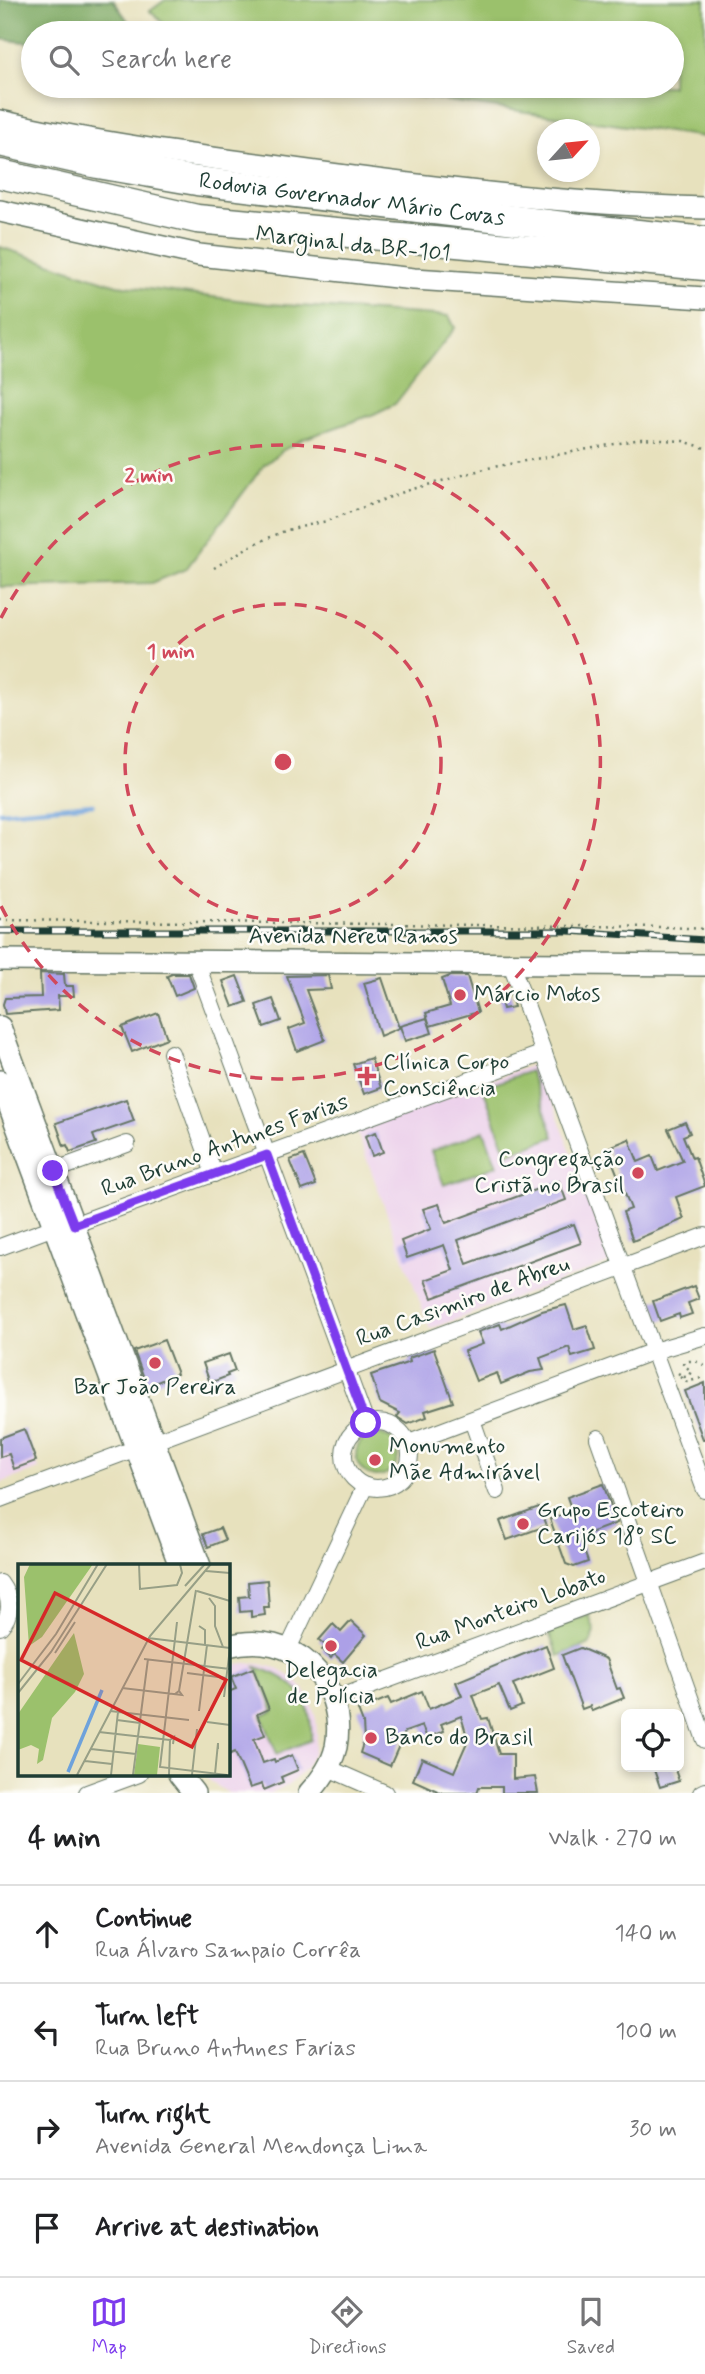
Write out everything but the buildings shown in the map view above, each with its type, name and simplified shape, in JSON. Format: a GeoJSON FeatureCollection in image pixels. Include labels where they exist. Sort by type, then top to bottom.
{"type":"FeatureCollection","features":[{"type":"Feature","properties":{"kind":"highway","name":"Rodovia Governador Mário Covas"},"geometry":{"type":"LineString","coordinates":[[0,142],[98,164],[197,181],[580,229],[705,241]]}},
{"type":"Feature","properties":{"kind":"highway","name":"Rodovia Governador Mário Covas"},"geometry":{"type":"LineString","coordinates":[[0,174],[197,219],[705,266]]}},
{"type":"Feature","properties":{"kind":"highway"},"geometry":{"type":"LineString","coordinates":[[653,262],[705,274]]}},
{"type":"Feature","properties":{"kind":"main road"},"geometry":{"type":"LineString","coordinates":[[0,121],[101,141],[362,179],[619,205],[705,208]]}},
{"type":"Feature","properties":{"kind":"main road","name":"Marginal da BR-101"},"geometry":{"type":"LineString","coordinates":[[0,211],[199,255],[414,279],[705,298]]}},
{"type":"Feature","properties":{"kind":"main road","name":"Avenida Nereu Ramos"},"geometry":{"type":"LineString","coordinates":[[0,960],[705,965]]}},
{"type":"Feature","properties":{"kind":"main road"},"geometry":{"type":"LineString","coordinates":[[0,1027],[53,1171],[64,1226]]}},
{"type":"Feature","properties":{"kind":"main road"},"geometry":{"type":"LineString","coordinates":[[0,1081],[64,1226],[145,1445],[199,1564]]}},
{"type":"Feature","properties":{"kind":"main road"},"geometry":{"type":"LineString","coordinates":[[145,1445],[179,1564]]}},
{"type":"Feature","properties":{"kind":"main road"},"geometry":{"type":"LineString","coordinates":[[229,1644],[257,1642],[288,1649],[307,1661],[322,1678],[333,1700],[338,1723],[336,1748],[328,1768],[309,1793]]}},
{"type":"Feature","properties":{"kind":"main road"},"geometry":{"type":"LineString","coordinates":[[181,1776],[194,1793]]}},
{"type":"Feature","properties":{"kind":"street"},"geometry":{"type":"LineString","coordinates":[[195,962],[366,1423]]}},
{"type":"Feature","properties":{"kind":"street"},"geometry":{"type":"LineString","coordinates":[[512,964],[705,1490]]}},
{"type":"Feature","properties":{"kind":"street"},"geometry":{"type":"LineString","coordinates":[[170,1053],[214,1174]]}},
{"type":"Feature","properties":{"kind":"street","name":"Rua Bruno Antunes Farias"},"geometry":{"type":"LineString","coordinates":[[0,1247],[214,1174],[544,1054]]}},
{"type":"Feature","properties":{"kind":"street"},"geometry":{"type":"LineString","coordinates":[[53,1171],[127,1144]]}},
{"type":"Feature","properties":{"kind":"street","name":"Rua Casimiro de Abreu"},"geometry":{"type":"LineString","coordinates":[[0,1499],[705,1236]]}},
{"type":"Feature","properties":{"kind":"street"},"geometry":{"type":"LineString","coordinates":[[409,1443],[654,1351],[705,1336]]}},
{"type":"Feature","properties":{"kind":"street"},"geometry":{"type":"LineString","coordinates":[[471,1420],[497,1491]]}},
{"type":"Feature","properties":{"kind":"street"},"geometry":{"type":"LineString","coordinates":[[377,1421],[390,1424],[401,1432],[409,1443],[409,1464],[405,1474],[397,1482],[377,1488],[365,1486],[349,1472],[345,1462],[348,1440],[366,1423],[377,1421]]}},
{"type":"Feature","properties":{"kind":"street"},"geometry":{"type":"LineString","coordinates":[[598,1438],[705,1740]]}},
{"type":"Feature","properties":{"kind":"street"},"geometry":{"type":"LineString","coordinates":[[288,1649],[365,1486]]}},
{"type":"Feature","properties":{"kind":"street","name":"Rua Monteiro Lobato"},"geometry":{"type":"LineString","coordinates":[[333,1700],[705,1563]]}},
{"type":"Feature","properties":{"kind":"street"},"geometry":{"type":"LineString","coordinates":[[0,1583],[10,1602],[9,1623]]}},
{"type":"Feature","properties":{"kind":"street"},"geometry":{"type":"LineString","coordinates":[[328,1768],[385,1793]]}},
{"type":"Feature","properties":{"kind":"street"},"geometry":{"type":"LineString","coordinates":[[87,1793],[134,1776]]}},
{"type":"Feature","properties":{"kind":"path"},"geometry":{"type":"LineString","coordinates":[[214,568],[250,546],[287,530],[327,521],[406,491],[488,468],[641,439],[683,441],[705,448]]}},
{"type":"Feature","properties":{"kind":"path"},"geometry":{"type":"LineString","coordinates":[[0,920],[705,929]]}},
{"type":"Feature","properties":{"kind":"path"},"geometry":{"type":"LineString","coordinates":[[677,1364],[679,1359],[692,1354]]}},
{"type":"Feature","properties":{"kind":"path"},"geometry":{"type":"LineString","coordinates":[[704,1358],[704,1365],[698,1365],[691,1360],[683,1364],[691,1371],[689,1376],[684,1377],[677,1371],[681,1380],[687,1382],[705,1377]]}},
{"type":"Feature","properties":{"kind":"shaded area"},"geometry":{"type":"Polygon","coordinates":[[[538,1063],[612,1262],[430,1329],[356,1130],[538,1063]]]}},
{"type":"Feature","properties":{"kind":"shaded area"},"geometry":{"type":"Polygon","coordinates":[[[24,1429],[39,1469],[0,1483],[0,1438],[24,1429]]]}},
{"type":"Feature","properties":{"kind":"shaded area"},"geometry":{"type":"Polygon","coordinates":[[[244,1663],[276,1668],[303,1688],[311,1703],[317,1735],[314,1752],[306,1767],[281,1789],[270,1793],[229,1793],[204,1776],[229,1776],[229,1667],[244,1663]]]}},
{"type":"Feature","properties":{"kind":"green space"},"geometry":{"type":"Polygon","coordinates":[[[0,0],[113,0],[128,21],[21,21],[21,42],[0,39],[0,0]]]}},
{"type":"Feature","properties":{"kind":"green space"},"geometry":{"type":"Polygon","coordinates":[[[165,0],[705,0],[705,137],[600,122],[600,119],[577,119],[427,98],[684,98],[684,21],[161,21],[150,11],[165,0]]]}},
{"type":"Feature","properties":{"kind":"green space"},"geometry":{"type":"Polygon","coordinates":[[[0,247],[117,285],[269,304],[449,316],[455,328],[395,404],[303,439],[264,465],[186,569],[152,583],[0,587],[0,247]]]}},
{"type":"Feature","properties":{"kind":"green space"},"geometry":{"type":"Polygon","coordinates":[[[530,1071],[554,1137],[507,1154],[483,1088],[530,1071]]]}},
{"type":"Feature","properties":{"kind":"green space"},"geometry":{"type":"Polygon","coordinates":[[[484,1131],[497,1166],[444,1185],[431,1151],[484,1131]]]}},
{"type":"Feature","properties":{"kind":"green space"},"geometry":{"type":"Polygon","coordinates":[[[377,1434],[392,1440],[398,1455],[392,1470],[377,1476],[362,1470],[356,1455],[362,1440],[377,1434]]]}},
{"type":"Feature","properties":{"kind":"green space"},"geometry":{"type":"Polygon","coordinates":[[[589,1615],[595,1632],[590,1644],[558,1656],[548,1630],[589,1615]]]}},
{"type":"Feature","properties":{"kind":"green space"},"geometry":{"type":"Polygon","coordinates":[[[256,1667],[282,1678],[299,1692],[309,1713],[311,1740],[277,1754],[262,1716],[274,1711],[256,1667]]]}},
{"type":"Feature","properties":{"kind":"waterway"},"geometry":{"type":"LineString","coordinates":[[0,812],[93,804]]}},
{"type":"Feature","properties":{"kind":"railway"},"geometry":{"type":"LineString","coordinates":[[0,931],[569,931],[705,940]]}},
{"type":"Feature","properties":{"kind":"place","name":"Márcio Motos"},"geometry":{"type":"Point","coordinates":[460,995]}},
{"type":"Feature","properties":{"kind":"place","name":"Clínica Corpo Consciência"},"geometry":{"type":"Point","coordinates":[367,1076]}},
{"type":"Feature","properties":{"kind":"place","name":"Congregação Cristã no Brasil"},"geometry":{"type":"Point","coordinates":[638,1173]}},
{"type":"Feature","properties":{"kind":"place","name":"Bar João Pereira"},"geometry":{"type":"Point","coordinates":[155,1363]}},
{"type":"Feature","properties":{"kind":"place","name":"Monumento Mãe Admirável"},"geometry":{"type":"Point","coordinates":[375,1460]}},
{"type":"Feature","properties":{"kind":"place","name":"Grupo Escoteiro Carijós 18º SC"},"geometry":{"type":"Point","coordinates":[523,1524]}},
{"type":"Feature","properties":{"kind":"place","name":"Delegacia de Polícia"},"geometry":{"type":"Point","coordinates":[331,1646]}},
{"type":"Feature","properties":{"kind":"place","name":"Banco do Brasil"},"geometry":{"type":"Point","coordinates":[371,1738]}},
{"type":"Feature","properties":{"kind":"route"},"geometry":{"type":"LineString","coordinates":[[53,1171],[74,1225],[267,1155],[366,1423]]}}]}
